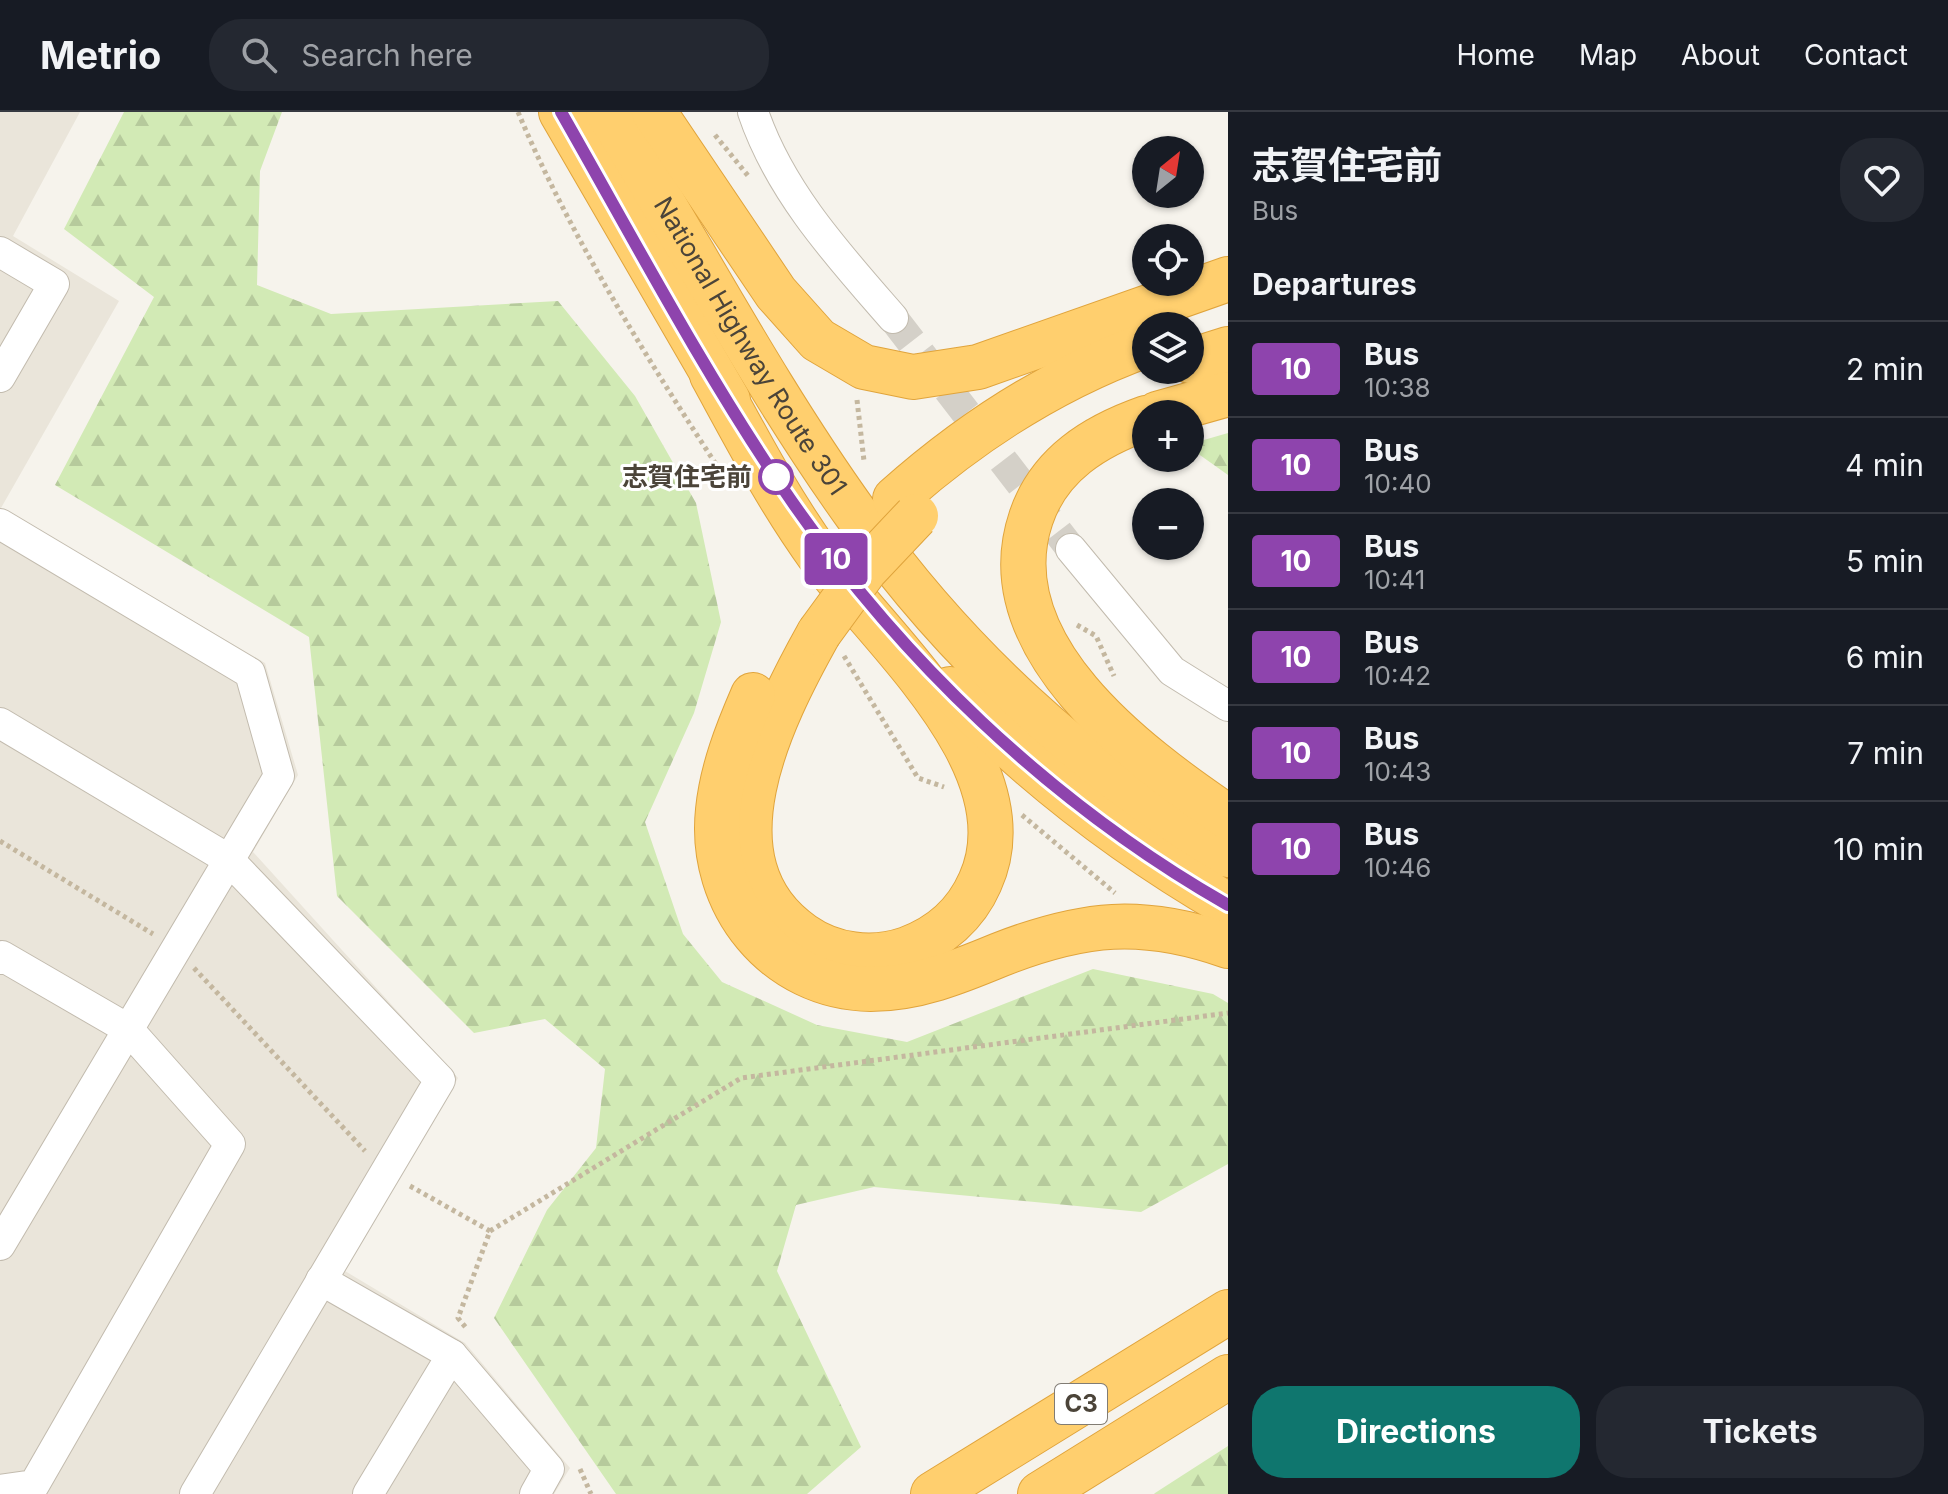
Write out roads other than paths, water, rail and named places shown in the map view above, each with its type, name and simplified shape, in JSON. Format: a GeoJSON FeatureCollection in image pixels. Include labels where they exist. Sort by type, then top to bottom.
{"type":"FeatureCollection","features":[{"type":"Feature","properties":{"kind":"highway","name":"National Highway Route 301"},"geometry":{"type":"LineString","coordinates":[[561,112],[712,375],[782,487],[821,540],[913,652],[1037,770],[1124,840],[1228,905]]}},
{"type":"Feature","properties":{"kind":"highway","name":"National Highway Route 301"},"geometry":{"type":"LineString","coordinates":[[608,112],[819,460],[908,581],[947,627],[1032,712],[1124,787],[1228,855]]}},
{"type":"Feature","properties":{"kind":"highway"},"geometry":{"type":"LineString","coordinates":[[654,112],[783,301],[818,340],[864,367],[913,377],[978,367],[1228,279]]}},
{"type":"Feature","properties":{"kind":"highway"},"geometry":{"type":"LineString","coordinates":[[1204,326],[1228,318]]}},
{"type":"Feature","properties":{"kind":"highway"},"geometry":{"type":"LineString","coordinates":[[1204,357],[1228,349]]}},
{"type":"Feature","properties":{"kind":"highway"},"geometry":{"type":"LineString","coordinates":[[1132,351],[1084,371],[1001,416],[963,442],[905,508],[865,570],[810,622],[777,648],[729,755],[718,812],[717,842],[727,890],[738,914],[768,950],[814,978],[840,986],[870,989],[927,981],[1045,938],[1108,925],[1158,927],[1228,946]]}},
{"type":"Feature","properties":{"kind":"highway"},"geometry":{"type":"LineString","coordinates":[[712,375],[791,516],[860,609],[934,698],[956,730],[985,788],[991,844],[987,868],[975,893],[939,933],[894,953],[845,954],[801,934],[767,896],[756,872],[749,823],[758,767],[810,622]]}},
{"type":"Feature","properties":{"kind":"highway"},"geometry":{"type":"LineString","coordinates":[[905,508],[1027,434],[1132,383]]}},
{"type":"Feature","properties":{"kind":"highway"},"geometry":{"type":"LineString","coordinates":[[1204,401],[1228,394]]}},
{"type":"Feature","properties":{"kind":"highway"},"geometry":{"type":"LineString","coordinates":[[1132,424],[1093,441],[1067,460],[1048,483],[1025,537],[1025,595],[1035,626],[1050,652],[1096,709],[1135,746],[1228,817]]}},
{"type":"Feature","properties":{"kind":"highway","name":"C3"},"geometry":{"type":"LineString","coordinates":[[933,1494],[1228,1312]]}},
{"type":"Feature","properties":{"kind":"highway","name":"C3"},"geometry":{"type":"LineString","coordinates":[[1040,1494],[1228,1377]]}},
{"type":"Feature","properties":{"kind":"street"},"geometry":{"type":"LineString","coordinates":[[753,112],[765,148],[825,241],[893,318]]}},
{"type":"Feature","properties":{"kind":"street"},"geometry":{"type":"LineString","coordinates":[[0,252],[54,284],[0,377]]}},
{"type":"Feature","properties":{"kind":"street"},"geometry":{"type":"LineString","coordinates":[[0,524],[250,673],[279,776],[0,1245]]}},
{"type":"Feature","properties":{"kind":"street"},"geometry":{"type":"LineString","coordinates":[[1071,549],[1172,671],[1228,706]]}},
{"type":"Feature","properties":{"kind":"street"},"geometry":{"type":"LineString","coordinates":[[0,723],[228,859],[440,1080],[195,1494]]}},
{"type":"Feature","properties":{"kind":"street"},"geometry":{"type":"LineString","coordinates":[[0,959],[2,956],[128,1029],[230,1144],[34,1485],[0,1490]]}},
{"type":"Feature","properties":{"kind":"street"},"geometry":{"type":"LineString","coordinates":[[321,1280],[464,1348],[549,1469],[535,1494]]}},
{"type":"Feature","properties":{"kind":"street"},"geometry":{"type":"LineString","coordinates":[[368,1494],[464,1348]]}},
{"type":"Feature","properties":{"kind":"tunnel"},"geometry":{"type":"LineString","coordinates":[[893,318],[1071,549]]}},
{"type":"Feature","properties":{"kind":"place","name":"志賀住宅前"},"geometry":{"type":"Point","coordinates":[776,477]}}]}
